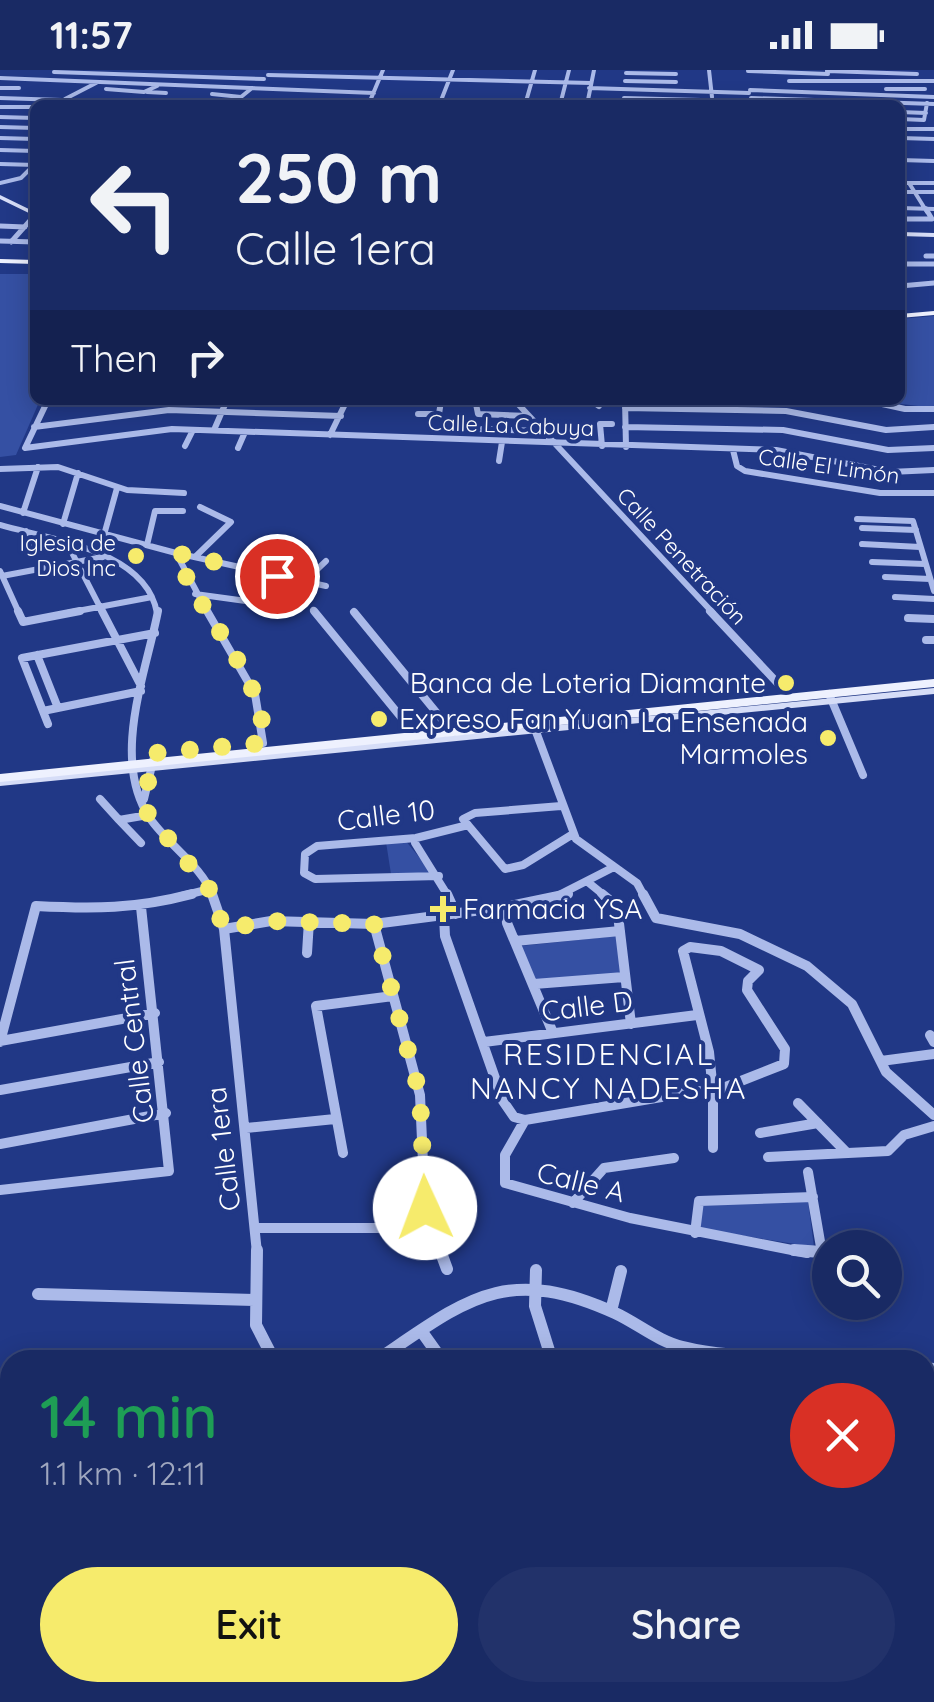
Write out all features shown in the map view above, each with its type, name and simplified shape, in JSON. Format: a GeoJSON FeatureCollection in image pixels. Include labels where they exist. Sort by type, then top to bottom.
{"type":"FeatureCollection","features":[{"type":"Feature","properties":{"kind":"main road"},"geometry":{"type":"LineString","coordinates":[[0,260],[30,262]]}},
{"type":"Feature","properties":{"kind":"main road"},"geometry":{"type":"LineString","coordinates":[[0,270],[30,270]]}},
{"type":"Feature","properties":{"kind":"main road"},"geometry":{"type":"LineString","coordinates":[[905,307],[934,305]]}},
{"type":"Feature","properties":{"kind":"main road"},"geometry":{"type":"LineString","coordinates":[[905,316],[934,313]]}},
{"type":"Feature","properties":{"kind":"main road"},"geometry":{"type":"LineString","coordinates":[[153,761],[409,726],[934,675]]}},
{"type":"Feature","properties":{"kind":"main road"},"geometry":{"type":"LineString","coordinates":[[0,780],[153,761],[934,687]]}},
{"type":"Feature","properties":{"kind":"main road"},"geometry":{"type":"LineString","coordinates":[[0,769],[133,763]]}},
{"type":"Feature","properties":{"kind":"street"},"geometry":{"type":"LineString","coordinates":[[22,79],[33,70]]}},
{"type":"Feature","properties":{"kind":"street"},"geometry":{"type":"LineString","coordinates":[[171,89],[182,70]]}},
{"type":"Feature","properties":{"kind":"street"},"geometry":{"type":"LineString","coordinates":[[209,86],[242,70]]}},
{"type":"Feature","properties":{"kind":"street"},"geometry":{"type":"LineString","coordinates":[[212,94],[240,97],[274,70]]}},
{"type":"Feature","properties":{"kind":"street"},"geometry":{"type":"LineString","coordinates":[[268,100],[303,70]]}},
{"type":"Feature","properties":{"kind":"street"},"geometry":{"type":"LineString","coordinates":[[337,100],[342,93],[346,70]]}},
{"type":"Feature","properties":{"kind":"street"},"geometry":{"type":"LineString","coordinates":[[373,100],[383,70]]}},
{"type":"Feature","properties":{"kind":"street"},"geometry":{"type":"LineString","coordinates":[[441,100],[453,70]]}},
{"type":"Feature","properties":{"kind":"street"},"geometry":{"type":"LineString","coordinates":[[526,100],[536,70]]}},
{"type":"Feature","properties":{"kind":"street"},"geometry":{"type":"LineString","coordinates":[[561,100],[569,70]]}},
{"type":"Feature","properties":{"kind":"street"},"geometry":{"type":"LineString","coordinates":[[588,100],[594,70]]}},
{"type":"Feature","properties":{"kind":"street"},"geometry":{"type":"LineString","coordinates":[[709,70],[712,100]]}},
{"type":"Feature","properties":{"kind":"street"},"geometry":{"type":"LineString","coordinates":[[45,80],[55,71],[226,78],[566,82],[750,95],[925,89]]}},
{"type":"Feature","properties":{"kind":"street"},"geometry":{"type":"LineString","coordinates":[[623,100],[626,71],[676,72],[676,90]]}},
{"type":"Feature","properties":{"kind":"street"},"geometry":{"type":"LineString","coordinates":[[748,71],[915,72],[930,101],[923,120],[925,129]]}},
{"type":"Feature","properties":{"kind":"street"},"geometry":{"type":"LineString","coordinates":[[126,72],[106,89],[144,92],[209,86],[374,93]]}},
{"type":"Feature","properties":{"kind":"street"},"geometry":{"type":"LineString","coordinates":[[787,94],[791,72]]}},
{"type":"Feature","properties":{"kind":"street"},"geometry":{"type":"LineString","coordinates":[[828,72],[831,93]]}},
{"type":"Feature","properties":{"kind":"street"},"geometry":{"type":"LineString","coordinates":[[85,82],[94,73]]}},
{"type":"Feature","properties":{"kind":"street"},"geometry":{"type":"LineString","coordinates":[[1,74],[22,79],[159,85],[171,89]]}},
{"type":"Feature","properties":{"kind":"street"},"geometry":{"type":"LineString","coordinates":[[310,92],[314,78]]}},
{"type":"Feature","properties":{"kind":"street"},"geometry":{"type":"LineString","coordinates":[[395,100],[405,78]]}},
{"type":"Feature","properties":{"kind":"street"},"geometry":{"type":"LineString","coordinates":[[484,100],[491,80]]}},
{"type":"Feature","properties":{"kind":"street"},"geometry":{"type":"LineString","coordinates":[[625,81],[676,82]]}},
{"type":"Feature","properties":{"kind":"street"},"geometry":{"type":"LineString","coordinates":[[1,100],[63,100],[98,82]]}},
{"type":"Feature","properties":{"kind":"street"},"geometry":{"type":"LineString","coordinates":[[787,94],[934,82]]}},
{"type":"Feature","properties":{"kind":"street"},"geometry":{"type":"LineString","coordinates":[[144,92],[159,85]]}},
{"type":"Feature","properties":{"kind":"street"},"geometry":{"type":"LineString","coordinates":[[0,88],[19,88]]}},
{"type":"Feature","properties":{"kind":"street"},"geometry":{"type":"LineString","coordinates":[[1,100],[12,88]]}},
{"type":"Feature","properties":{"kind":"street"},"geometry":{"type":"LineString","coordinates":[[28,98],[36,90]]}},
{"type":"Feature","properties":{"kind":"street"},"geometry":{"type":"LineString","coordinates":[[40,99],[48,91]]}},
{"type":"Feature","properties":{"kind":"street"},"geometry":{"type":"LineString","coordinates":[[314,100],[320,92]]}},
{"type":"Feature","properties":{"kind":"street"},"geometry":{"type":"LineString","coordinates":[[831,93],[930,101]]}},
{"type":"Feature","properties":{"kind":"street"},"geometry":{"type":"LineString","coordinates":[[1,100],[30,107]]}},
{"type":"Feature","properties":{"kind":"street"},"geometry":{"type":"LineString","coordinates":[[905,112],[926,113]]}},
{"type":"Feature","properties":{"kind":"street"},"geometry":{"type":"LineString","coordinates":[[0,117],[30,118]]}},
{"type":"Feature","properties":{"kind":"street"},"geometry":{"type":"LineString","coordinates":[[905,119],[923,120]]}},
{"type":"Feature","properties":{"kind":"street"},"geometry":{"type":"LineString","coordinates":[[0,128],[30,128]]}},
{"type":"Feature","properties":{"kind":"street"},"geometry":{"type":"LineString","coordinates":[[905,129],[934,129]]}},
{"type":"Feature","properties":{"kind":"street"},"geometry":{"type":"LineString","coordinates":[[0,138],[30,139]]}},
{"type":"Feature","properties":{"kind":"street"},"geometry":{"type":"LineString","coordinates":[[905,138],[934,140]]}},
{"type":"Feature","properties":{"kind":"street"},"geometry":{"type":"LineString","coordinates":[[0,150],[30,151]]}},
{"type":"Feature","properties":{"kind":"street"},"geometry":{"type":"LineString","coordinates":[[905,160],[934,161]]}},
{"type":"Feature","properties":{"kind":"street"},"geometry":{"type":"LineString","coordinates":[[905,162],[919,183]]}},
{"type":"Feature","properties":{"kind":"street"},"geometry":{"type":"LineString","coordinates":[[0,164],[30,165]]}},
{"type":"Feature","properties":{"kind":"street"},"geometry":{"type":"LineString","coordinates":[[0,183],[20,178],[30,169]]}},
{"type":"Feature","properties":{"kind":"street"},"geometry":{"type":"LineString","coordinates":[[905,183],[934,184]]}},
{"type":"Feature","properties":{"kind":"street"},"geometry":{"type":"LineString","coordinates":[[905,219],[932,219],[909,183]]}},
{"type":"Feature","properties":{"kind":"street"},"geometry":{"type":"LineString","coordinates":[[905,194],[934,192]]}},
{"type":"Feature","properties":{"kind":"street"},"geometry":{"type":"LineString","coordinates":[[0,198],[30,212]]}},
{"type":"Feature","properties":{"kind":"street"},"geometry":{"type":"LineString","coordinates":[[905,208],[934,209]]}},
{"type":"Feature","properties":{"kind":"street"},"geometry":{"type":"LineString","coordinates":[[12,242],[30,220]]}},
{"type":"Feature","properties":{"kind":"street"},"geometry":{"type":"LineString","coordinates":[[0,226],[25,226]]}},
{"type":"Feature","properties":{"kind":"street"},"geometry":{"type":"LineString","coordinates":[[905,234],[934,234]]}},
{"type":"Feature","properties":{"kind":"street"},"geometry":{"type":"LineString","coordinates":[[0,241],[30,242]]}},
{"type":"Feature","properties":{"kind":"street"},"geometry":{"type":"LineString","coordinates":[[905,263],[931,259]]}},
{"type":"Feature","properties":{"kind":"street"},"geometry":{"type":"LineString","coordinates":[[905,285],[934,284]]}},
{"type":"Feature","properties":{"kind":"street"},"geometry":{"type":"LineString","coordinates":[[34,427],[45,405]]}},
{"type":"Feature","properties":{"kind":"street"},"geometry":{"type":"LineString","coordinates":[[214,430],[226,405]]}},
{"type":"Feature","properties":{"kind":"street"},"geometry":{"type":"LineString","coordinates":[[330,435],[345,405]]}},
{"type":"Feature","properties":{"kind":"street"},"geometry":{"type":"LineString","coordinates":[[418,414],[438,414],[438,405]]}},
{"type":"Feature","properties":{"kind":"street"},"geometry":{"type":"LineString","coordinates":[[476,405],[478,414],[529,416]]}},
{"type":"Feature","properties":{"kind":"street","name":"Calle Penetración"},"geometry":{"type":"LineString","coordinates":[[519,405],[784,690]]}},
{"type":"Feature","properties":{"kind":"street"},"geometry":{"type":"LineString","coordinates":[[625,405],[626,447]]}},
{"type":"Feature","properties":{"kind":"street"},"geometry":{"type":"LineString","coordinates":[[648,405],[786,411],[886,430],[934,427]]}},
{"type":"Feature","properties":{"kind":"street"},"geometry":{"type":"LineString","coordinates":[[887,405],[932,411]]}},
{"type":"Feature","properties":{"kind":"street"},"geometry":{"type":"LineString","coordinates":[[34,427],[169,410],[341,416]]}},
{"type":"Feature","properties":{"kind":"street"},"geometry":{"type":"LineString","coordinates":[[602,446],[600,424],[612,424]]}},
{"type":"Feature","properties":{"kind":"street","name":"Calle La Cabuya"},"geometry":{"type":"LineString","coordinates":[[34,427],[25,448],[172,429],[214,430],[784,451],[890,472],[934,470]]}},
{"type":"Feature","properties":{"kind":"street"},"geometry":{"type":"LineString","coordinates":[[626,427],[794,430],[878,448],[934,448]]}},
{"type":"Feature","properties":{"kind":"street"},"geometry":{"type":"LineString","coordinates":[[444,428],[542,431]]}},
{"type":"Feature","properties":{"kind":"street"},"geometry":{"type":"LineString","coordinates":[[185,446],[193,430]]}},
{"type":"Feature","properties":{"kind":"street"},"geometry":{"type":"LineString","coordinates":[[238,448],[245,432]]}},
{"type":"Feature","properties":{"kind":"street"},"geometry":{"type":"LineString","coordinates":[[498,461],[502,442]]}},
{"type":"Feature","properties":{"kind":"street","name":"Calle El Limón"},"geometry":{"type":"LineString","coordinates":[[733,450],[737,466],[746,472],[880,493],[934,494]]}},
{"type":"Feature","properties":{"kind":"street"},"geometry":{"type":"LineString","coordinates":[[0,469],[38,467],[78,473],[117,488],[184,493]]}},
{"type":"Feature","properties":{"kind":"street"},"geometry":{"type":"LineString","coordinates":[[23,513],[38,467]]}},
{"type":"Feature","properties":{"kind":"street"},"geometry":{"type":"LineString","coordinates":[[62,524],[78,473]]}},
{"type":"Feature","properties":{"kind":"street"},"geometry":{"type":"LineString","coordinates":[[104,535],[117,488]]}},
{"type":"Feature","properties":{"kind":"street"},"geometry":{"type":"LineString","coordinates":[[0,506],[146,546],[326,586]]}},
{"type":"Feature","properties":{"kind":"street"},"geometry":{"type":"LineString","coordinates":[[195,558],[231,522],[200,507]]}},
{"type":"Feature","properties":{"kind":"street"},"geometry":{"type":"LineString","coordinates":[[895,597],[934,595],[911,508]]}},
{"type":"Feature","properties":{"kind":"street"},"geometry":{"type":"LineString","coordinates":[[146,546],[155,511],[184,512]]}},
{"type":"Feature","properties":{"kind":"street"},"geometry":{"type":"LineString","coordinates":[[857,519],[914,521]]}},
{"type":"Feature","properties":{"kind":"street"},"geometry":{"type":"LineString","coordinates":[[0,525],[107,556],[140,576],[152,596],[158,610],[141,688],[133,763]]}},
{"type":"Feature","properties":{"kind":"street"},"geometry":{"type":"LineString","coordinates":[[862,528],[916,530]]}},
{"type":"Feature","properties":{"kind":"street"},"geometry":{"type":"LineString","coordinates":[[0,533],[23,530]]}},
{"type":"Feature","properties":{"kind":"street"},"geometry":{"type":"LineString","coordinates":[[23,530],[35,550]]}},
{"type":"Feature","properties":{"kind":"street"},"geometry":{"type":"LineString","coordinates":[[21,553],[68,543]]}},
{"type":"Feature","properties":{"kind":"street"},"geometry":{"type":"LineString","coordinates":[[68,543],[141,688]]}},
{"type":"Feature","properties":{"kind":"street"},"geometry":{"type":"LineString","coordinates":[[862,544],[920,547]]}},
{"type":"Feature","properties":{"kind":"street"},"geometry":{"type":"LineString","coordinates":[[248,570],[278,546]]}},
{"type":"Feature","properties":{"kind":"street"},"geometry":{"type":"LineString","coordinates":[[176,553],[195,594],[257,698],[263,720],[263,743]]}},
{"type":"Feature","properties":{"kind":"street"},"geometry":{"type":"LineString","coordinates":[[107,556],[1,574],[21,621],[152,596]]}},
{"type":"Feature","properties":{"kind":"street"},"geometry":{"type":"LineString","coordinates":[[305,582],[326,561]]}},
{"type":"Feature","properties":{"kind":"street"},"geometry":{"type":"LineString","coordinates":[[872,562],[925,564]]}},
{"type":"Feature","properties":{"kind":"street"},"geometry":{"type":"LineString","coordinates":[[884,577],[930,579]]}},
{"type":"Feature","properties":{"kind":"street"},"geometry":{"type":"LineString","coordinates":[[195,594],[290,607]]}},
{"type":"Feature","properties":{"kind":"street"},"geometry":{"type":"LineString","coordinates":[[313,610],[409,726]]}},
{"type":"Feature","properties":{"kind":"street"},"geometry":{"type":"LineString","coordinates":[[354,612],[444,723]]}},
{"type":"Feature","properties":{"kind":"street"},"geometry":{"type":"LineString","coordinates":[[908,618],[934,619]]}},
{"type":"Feature","properties":{"kind":"street"},"geometry":{"type":"LineString","coordinates":[[48,724],[22,658],[129,637],[154,636]]}},
{"type":"Feature","properties":{"kind":"street"},"geometry":{"type":"LineString","coordinates":[[37,655],[58,708]]}},
{"type":"Feature","properties":{"kind":"street"},"geometry":{"type":"LineString","coordinates":[[43,711],[141,688]]}},
{"type":"Feature","properties":{"kind":"street"},"geometry":{"type":"LineString","coordinates":[[144,799],[153,761],[535,729],[830,697],[862,774]]}},
{"type":"Feature","properties":{"kind":"street"},"geometry":{"type":"LineString","coordinates":[[535,729],[573,834],[580,844],[636,883],[656,918],[740,934],[807,966],[852,1004],[896,1084],[934,1114]]}},
{"type":"Feature","properties":{"kind":"street","name":"Calle 1era"},"geometry":{"type":"LineString","coordinates":[[133,763],[148,814],[210,890],[224,929],[257,1228],[256,1325],[269,1350]]}},
{"type":"Feature","properties":{"kind":"street"},"geometry":{"type":"LineString","coordinates":[[100,800],[141,843]]}},
{"type":"Feature","properties":{"kind":"street","name":"Calle 10"},"geometry":{"type":"LineString","coordinates":[[439,876],[315,879],[304,873],[305,854],[310,848],[416,838],[467,820],[561,806]]}},
{"type":"Feature","properties":{"kind":"street"},"geometry":{"type":"LineString","coordinates":[[118,820],[148,814]]}},
{"type":"Feature","properties":{"kind":"street"},"geometry":{"type":"LineString","coordinates":[[467,820],[505,869],[523,866],[573,834]]}},
{"type":"Feature","properties":{"kind":"street"},"geometry":{"type":"LineString","coordinates":[[416,838],[414,843],[439,876],[450,915]]}},
{"type":"Feature","properties":{"kind":"street"},"geometry":{"type":"LineString","coordinates":[[224,929],[270,921],[374,924],[505,907],[546,900],[590,883],[614,867]]}},
{"type":"Feature","properties":{"kind":"street"},"geometry":{"type":"LineString","coordinates":[[590,883],[613,903],[631,1024]]}},
{"type":"Feature","properties":{"kind":"street"},"geometry":{"type":"LineString","coordinates":[[155,1013],[0,1041],[36,906],[104,910],[141,907],[210,890]]}},
{"type":"Feature","properties":{"kind":"street","name":"Calle Central"},"geometry":{"type":"LineString","coordinates":[[0,1190],[169,1170],[166,1113],[141,907]]}},
{"type":"Feature","properties":{"kind":"street"},"geometry":{"type":"LineString","coordinates":[[505,907],[553,1033]]}},
{"type":"Feature","properties":{"kind":"street","name":"Calle A"},"geometry":{"type":"LineString","coordinates":[[450,915],[445,936],[503,1101],[514,1116],[525,1120],[504,1155],[505,1184],[695,1233],[812,1254]]}},
{"type":"Feature","properties":{"kind":"street"},"geometry":{"type":"LineString","coordinates":[[307,952],[309,921]]}},
{"type":"Feature","properties":{"kind":"street"},"geometry":{"type":"LineString","coordinates":[[374,924],[422,1110],[425,1208],[447,1269]]}},
{"type":"Feature","properties":{"kind":"street"},"geometry":{"type":"LineString","coordinates":[[682,929],[696,1016],[710,1055],[713,1148]]}},
{"type":"Feature","properties":{"kind":"street"},"geometry":{"type":"LineString","coordinates":[[515,941],[620,931]]}},
{"type":"Feature","properties":{"kind":"street"},"geometry":{"type":"LineString","coordinates":[[525,1120],[696,1091],[710,1093],[784,1064],[788,1056],[747,990],[746,984],[759,970],[720,952],[684,948]]}},
{"type":"Feature","properties":{"kind":"street"},"geometry":{"type":"LineString","coordinates":[[534,984],[624,977]]}},
{"type":"Feature","properties":{"kind":"street"},"geometry":{"type":"LineString","coordinates":[[343,1152],[316,1006],[393,996]]}},
{"type":"Feature","properties":{"kind":"street","name":"Calle D"},"geometry":{"type":"LineString","coordinates":[[484,1042],[696,1016]]}},
{"type":"Feature","properties":{"kind":"street"},"geometry":{"type":"LineString","coordinates":[[881,1061],[934,1054]]}},
{"type":"Feature","properties":{"kind":"street"},"geometry":{"type":"LineString","coordinates":[[0,1090],[159,1062]]}},
{"type":"Feature","properties":{"kind":"street"},"geometry":{"type":"LineString","coordinates":[[798,1102],[848,1153]]}},
{"type":"Feature","properties":{"kind":"street"},"geometry":{"type":"LineString","coordinates":[[0,1144],[166,1113]]}},
{"type":"Feature","properties":{"kind":"street"},"geometry":{"type":"LineString","coordinates":[[246,1128],[334,1119]]}},
{"type":"Feature","properties":{"kind":"street"},"geometry":{"type":"LineString","coordinates":[[760,1134],[818,1123]]}},
{"type":"Feature","properties":{"kind":"street"},"geometry":{"type":"LineString","coordinates":[[768,1157],[888,1150],[904,1136],[934,1126]]}},
{"type":"Feature","properties":{"kind":"street"},"geometry":{"type":"LineString","coordinates":[[573,1203],[604,1168],[674,1158]]}},
{"type":"Feature","properties":{"kind":"street"},"geometry":{"type":"LineString","coordinates":[[808,1172],[817,1230]]}},
{"type":"Feature","properties":{"kind":"street"},"geometry":{"type":"LineString","coordinates":[[695,1233],[698,1201],[813,1197]]}},
{"type":"Feature","properties":{"kind":"street"},"geometry":{"type":"LineString","coordinates":[[257,1228],[432,1228]]}},
{"type":"Feature","properties":{"kind":"street"},"geometry":{"type":"LineString","coordinates":[[536,1270],[537,1321],[548,1350]]}},
{"type":"Feature","properties":{"kind":"street"},"geometry":{"type":"LineString","coordinates":[[611,1311],[621,1272]]}},
{"type":"Feature","properties":{"kind":"street"},"geometry":{"type":"LineString","coordinates":[[393,1350],[462,1302],[496,1291],[536,1288],[611,1311],[681,1347],[702,1350]]}},
{"type":"Feature","properties":{"kind":"street"},"geometry":{"type":"LineString","coordinates":[[38,1294],[254,1300]]}},
{"type":"Feature","properties":{"kind":"street"},"geometry":{"type":"LineString","coordinates":[[422,1332],[435,1350]]}},
{"type":"Feature","properties":{"kind":"street"},"geometry":{"type":"LineString","coordinates":[[678,1350],[681,1347]]}},
{"type":"Feature","properties":{"kind":"shaded area"},"geometry":{"type":"Polygon","coordinates":[[[0,274],[30,274],[30,405],[38,405],[16,455],[0,457],[0,274]]]}},
{"type":"Feature","properties":{"kind":"shaded area"},"geometry":{"type":"Polygon","coordinates":[[[934,316],[934,408],[905,404],[905,319],[934,316]]]}},
{"type":"Feature","properties":{"kind":"shaded area"},"geometry":{"type":"Polygon","coordinates":[[[405,840],[432,873],[391,874],[386,842],[405,840]]]}},
{"type":"Feature","properties":{"kind":"shaded area"},"geometry":{"type":"Polygon","coordinates":[[[617,936],[622,981],[536,987],[520,946],[617,936]]]}},
{"type":"Feature","properties":{"kind":"shaded area"},"geometry":{"type":"Polygon","coordinates":[[[808,1201],[812,1247],[701,1229],[701,1205],[808,1201]]]}},
{"type":"Feature","properties":{"kind":"place","name":"Iglesia de Dios Inc"},"geometry":{"type":"Point","coordinates":[136,556]}},
{"type":"Feature","properties":{"kind":"place","name":"Banca de Loteria Diamante"},"geometry":{"type":"Point","coordinates":[786,683]}},
{"type":"Feature","properties":{"kind":"place","name":"Expreso Fan Yuan"},"geometry":{"type":"Point","coordinates":[379,719]}},
{"type":"Feature","properties":{"kind":"place","name":"La Ensenada Marmoles"},"geometry":{"type":"Point","coordinates":[828,738]}},
{"type":"Feature","properties":{"kind":"place","name":"Farmacia YSA"},"geometry":{"type":"Point","coordinates":[443,909]}},
{"type":"Feature","properties":{"kind":"district","name":"RESIDENCIAL NANCY NADESHA"},"geometry":{"type":"Point","coordinates":[609,1072]}},
{"type":"Feature","properties":{"kind":"route"},"geometry":{"type":"LineString","coordinates":[[277,576],[176,553],[195,594],[257,698],[263,720],[263,743],[155,753],[144,799],[146,811],[210,890],[224,929],[270,921],[374,924],[420,1095],[425,1208]]}}]}
